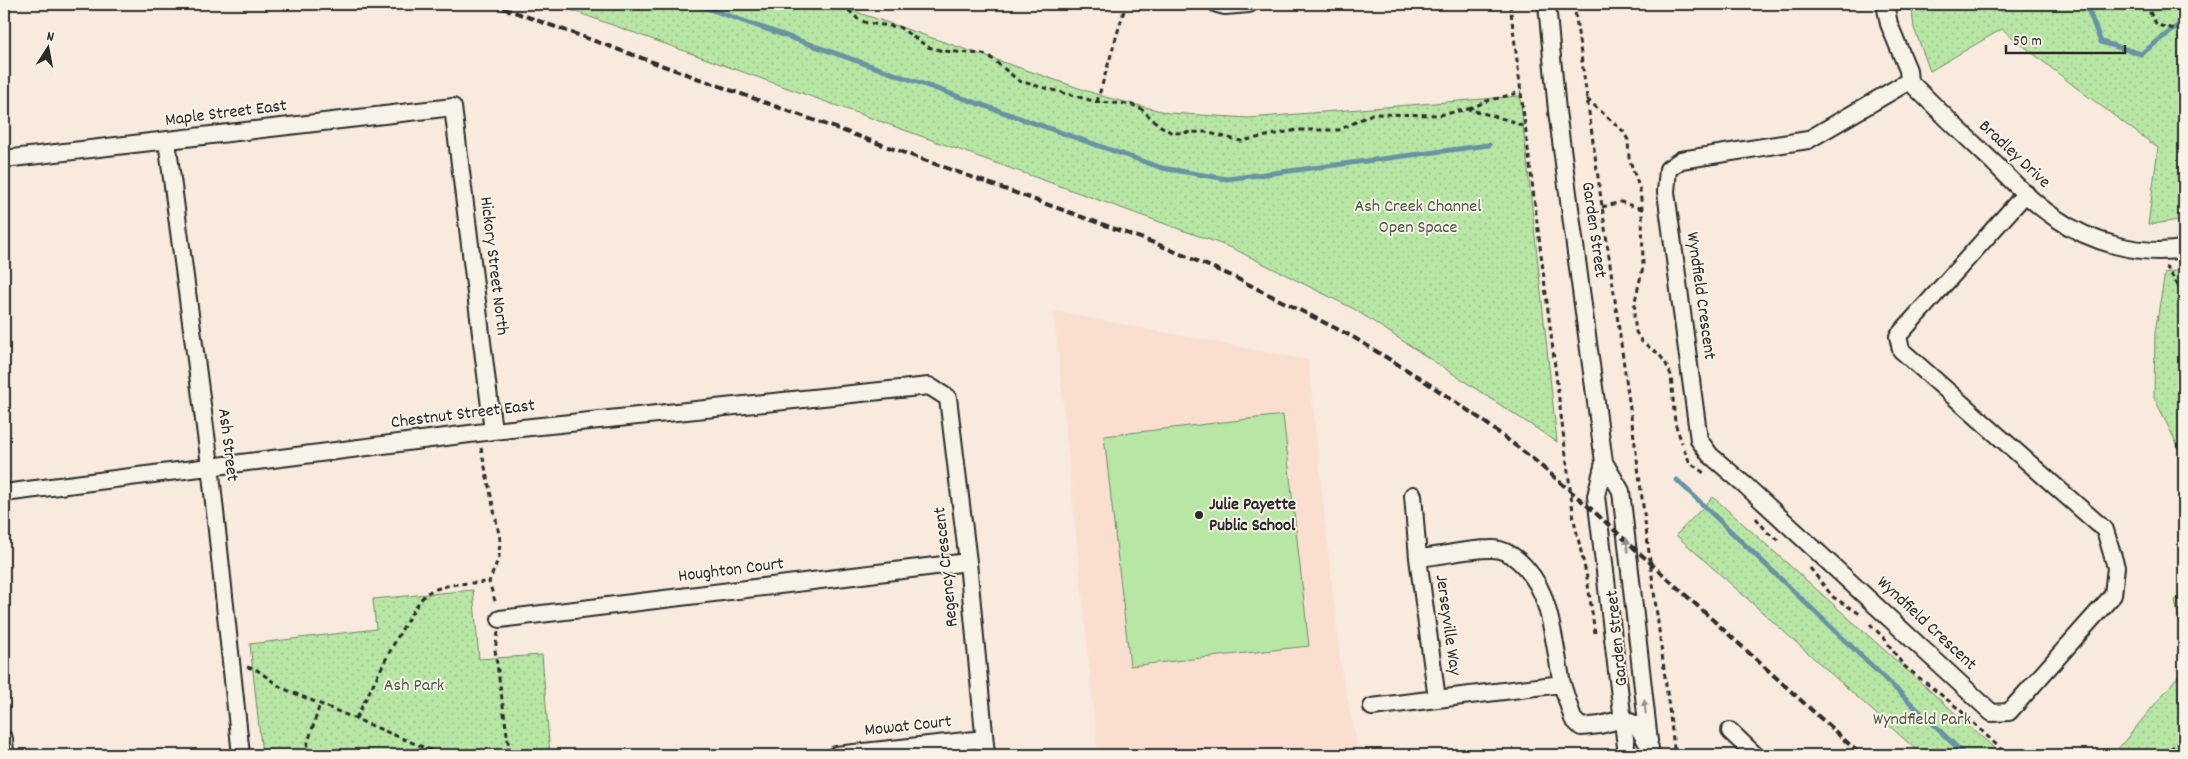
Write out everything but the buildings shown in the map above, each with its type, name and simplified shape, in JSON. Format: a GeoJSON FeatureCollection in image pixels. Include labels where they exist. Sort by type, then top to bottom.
{"type":"FeatureCollection","features":[{"type":"Feature","properties":{"kind":"street"},"geometry":{"type":"LineString","coordinates":[[1216,4],[1225,6],[1249,4]]}},
{"type":"Feature","properties":{"kind":"street","name":"Garden Street"},"geometry":{"type":"LineString","coordinates":[[1547,4],[1557,111],[1604,462],[1596,496],[1627,755]]}},
{"type":"Feature","properties":{"kind":"street"},"geometry":{"type":"LineString","coordinates":[[1885,4],[1889,24],[1908,70],[1909,81]]}},
{"type":"Feature","properties":{"kind":"street","name":"Bradley Drive"},"geometry":{"type":"LineString","coordinates":[[1909,81],[2052,216],[2089,237],[2128,248],[2151,250],[2184,249]]}},
{"type":"Feature","properties":{"kind":"street","name":"Wyndfield Crescent"},"geometry":{"type":"LineString","coordinates":[[1909,81],[1808,140],[1682,160],[1668,169],[1666,192],[1700,440],[1710,455],[1992,713],[2009,712],[2113,594],[2116,567],[2105,530],[1901,350],[1898,336],[2026,193]]}},
{"type":"Feature","properties":{"kind":"street","name":"Maple Street East"},"geometry":{"type":"LineString","coordinates":[[4,159],[453,107]]}},
{"type":"Feature","properties":{"kind":"street","name":"Hickory Street North"},"geometry":{"type":"LineString","coordinates":[[453,107],[485,431]]}},
{"type":"Feature","properties":{"kind":"street","name":"Ash Street"},"geometry":{"type":"LineString","coordinates":[[167,141],[210,465],[241,755]]}},
{"type":"Feature","properties":{"kind":"street","name":"Chestnut Street East"},"geometry":{"type":"LineString","coordinates":[[4,493],[485,431],[929,386]]}},
{"type":"Feature","properties":{"kind":"street","name":"Regency Crescent"},"geometry":{"type":"LineString","coordinates":[[929,386],[948,398],[968,562],[986,755]]}},
{"type":"Feature","properties":{"kind":"street","name":"Garden Street"},"geometry":{"type":"LineString","coordinates":[[1604,462],[1622,491],[1650,752]]}},
{"type":"Feature","properties":{"kind":"street","name":"Jerseyville Way"},"geometry":{"type":"LineString","coordinates":[[1413,495],[1418,558],[1437,698]]}},
{"type":"Feature","properties":{"kind":"street","name":"Jerseyville Way"},"geometry":{"type":"LineString","coordinates":[[1418,558],[1492,549],[1511,555],[1524,567],[1541,591],[1546,605],[1562,684],[1573,719],[1581,727],[1600,725],[1623,719]]}},
{"type":"Feature","properties":{"kind":"street","name":"Houghton Court"},"geometry":{"type":"LineString","coordinates":[[500,619],[968,562]]}},
{"type":"Feature","properties":{"kind":"street","name":"Jerseyville Way"},"geometry":{"type":"LineString","coordinates":[[1372,707],[1562,684]]}},
{"type":"Feature","properties":{"kind":"street"},"geometry":{"type":"LineString","coordinates":[[1623,719],[1637,725],[1650,752]]}},
{"type":"Feature","properties":{"kind":"street"},"geometry":{"type":"LineString","coordinates":[[1730,731],[1755,755]]}},
{"type":"Feature","properties":{"kind":"street","name":"Mowat Court"},"geometry":{"type":"LineString","coordinates":[[836,755],[984,738]]}},
{"type":"Feature","properties":{"kind":"street"},"geometry":{"type":"LineString","coordinates":[[4,739],[6,755]]}},
{"type":"Feature","properties":{"kind":"path"},"geometry":{"type":"LineString","coordinates":[[842,4],[858,19],[867,23],[899,27],[928,47],[943,51],[990,56],[1019,81],[1097,102],[1129,104],[1140,108],[1159,125],[1172,133],[1205,132],[1241,141],[1297,130],[1339,130],[1372,114],[1440,115],[1468,109],[1487,101],[1521,92]]}},
{"type":"Feature","properties":{"kind":"path"},"geometry":{"type":"LineString","coordinates":[[1097,102],[1126,4]]}},
{"type":"Feature","properties":{"kind":"path"},"geometry":{"type":"LineString","coordinates":[[1510,4],[1574,520],[1587,578],[1595,636]]}},
{"type":"Feature","properties":{"kind":"path"},"geometry":{"type":"LineString","coordinates":[[1574,4],[1675,755]]}},
{"type":"Feature","properties":{"kind":"path"},"geometry":{"type":"LineString","coordinates":[[2145,4],[2157,25],[2184,31]]}},
{"type":"Feature","properties":{"kind":"path"},"geometry":{"type":"LineString","coordinates":[[1587,99],[1623,131],[1628,140],[1630,158],[1640,190],[1643,267],[1635,301],[1634,317],[1636,332],[1642,342],[1659,354],[1669,370],[1675,423],[1690,463],[1698,470],[1712,477]]}},
{"type":"Feature","properties":{"kind":"path"},"geometry":{"type":"LineString","coordinates":[[1468,109],[1515,122],[1525,128]]}},
{"type":"Feature","properties":{"kind":"path"},"geometry":{"type":"LineString","coordinates":[[1602,207],[1621,202],[1642,209]]}},
{"type":"Feature","properties":{"kind":"path"},"geometry":{"type":"LineString","coordinates":[[2151,250],[2170,270],[2176,284],[2184,295]]}},
{"type":"Feature","properties":{"kind":"path"},"geometry":{"type":"LineString","coordinates":[[2176,284],[2184,290]]}},
{"type":"Feature","properties":{"kind":"path"},"geometry":{"type":"LineString","coordinates":[[485,431],[500,538],[498,562],[490,582],[500,619],[495,650],[510,755]]}},
{"type":"Feature","properties":{"kind":"path"},"geometry":{"type":"LineString","coordinates":[[1751,512],[1768,533],[1782,542]]}},
{"type":"Feature","properties":{"kind":"path"},"geometry":{"type":"LineString","coordinates":[[1808,566],[1833,597],[1860,614],[1884,638],[1903,664],[1960,709],[2007,755]]}},
{"type":"Feature","properties":{"kind":"path"},"geometry":{"type":"LineString","coordinates":[[356,718],[408,619],[428,593],[459,583],[490,582]]}},
{"type":"Feature","properties":{"kind":"path"},"geometry":{"type":"LineString","coordinates":[[232,664],[257,670],[282,688],[442,755]]}},
{"type":"Feature","properties":{"kind":"path"},"geometry":{"type":"LineString","coordinates":[[304,755],[320,704]]}},
{"type":"Feature","properties":{"kind":"path"},"geometry":{"type":"LineString","coordinates":[[2163,755],[2184,738]]}},
{"type":"Feature","properties":{"kind":"shaded area","name":"Julie Payette Public School"},"geometry":{"type":"Polygon","coordinates":[[[1054,311],[1308,360],[1341,669],[1359,755],[1098,755],[1054,311]]]}},
{"type":"Feature","properties":{"kind":"green space","name":"Ash Creek Channel Open Space"},"geometry":{"type":"Polygon","coordinates":[[[554,4],[833,4],[1105,97],[1169,113],[1249,118],[1520,96],[1557,442],[1354,309],[1232,248],[554,4]]]}},
{"type":"Feature","properties":{"kind":"green space"},"geometry":{"type":"Polygon","coordinates":[[[1911,4],[2184,4],[2184,219],[2148,225],[2158,148],[2074,86],[2002,29],[1930,71],[1914,28],[1911,4]]]}},
{"type":"Feature","properties":{"kind":"green space"},"geometry":{"type":"Polygon","coordinates":[[[2184,269],[2184,459],[2154,397],[2155,332],[2165,273],[2184,269]]]}},
{"type":"Feature","properties":{"kind":"green space"},"geometry":{"type":"Polygon","coordinates":[[[1283,415],[1309,646],[1130,666],[1104,436],[1283,415]]]}},
{"type":"Feature","properties":{"kind":"green space","name":"Wyndfield Park"},"geometry":{"type":"Polygon","coordinates":[[[1713,497],[2002,755],[1922,755],[1676,535],[1713,497]]]}},
{"type":"Feature","properties":{"kind":"green space","name":"Ash Park"},"geometry":{"type":"Polygon","coordinates":[[[473,590],[479,659],[542,655],[550,755],[262,755],[250,644],[376,629],[373,599],[473,590]]]}},
{"type":"Feature","properties":{"kind":"green space"},"geometry":{"type":"Polygon","coordinates":[[[2184,595],[2184,650],[2175,600],[2184,595]]]}},
{"type":"Feature","properties":{"kind":"green space"},"geometry":{"type":"Polygon","coordinates":[[[2184,669],[2184,755],[2113,755],[2184,669]]]}},
{"type":"Feature","properties":{"kind":"waterway"},"geometry":{"type":"LineString","coordinates":[[695,4],[1162,168],[1227,179],[1489,145]]}},
{"type":"Feature","properties":{"kind":"waterway"},"geometry":{"type":"LineString","coordinates":[[2090,4],[2088,9],[2101,42],[2141,54],[2184,21]]}},
{"type":"Feature","properties":{"kind":"waterway"},"geometry":{"type":"LineString","coordinates":[[1677,480],[1965,755]]}},
{"type":"Feature","properties":{"kind":"railway"},"geometry":{"type":"LineString","coordinates":[[492,4],[1157,244],[1232,276],[1353,337],[1420,378],[1482,420],[1533,459],[1589,507],[1861,755]]}},
{"type":"Feature","properties":{"kind":"place","name":"Julie Payette Public School"},"geometry":{"type":"Point","coordinates":[1199,515]}}]}
